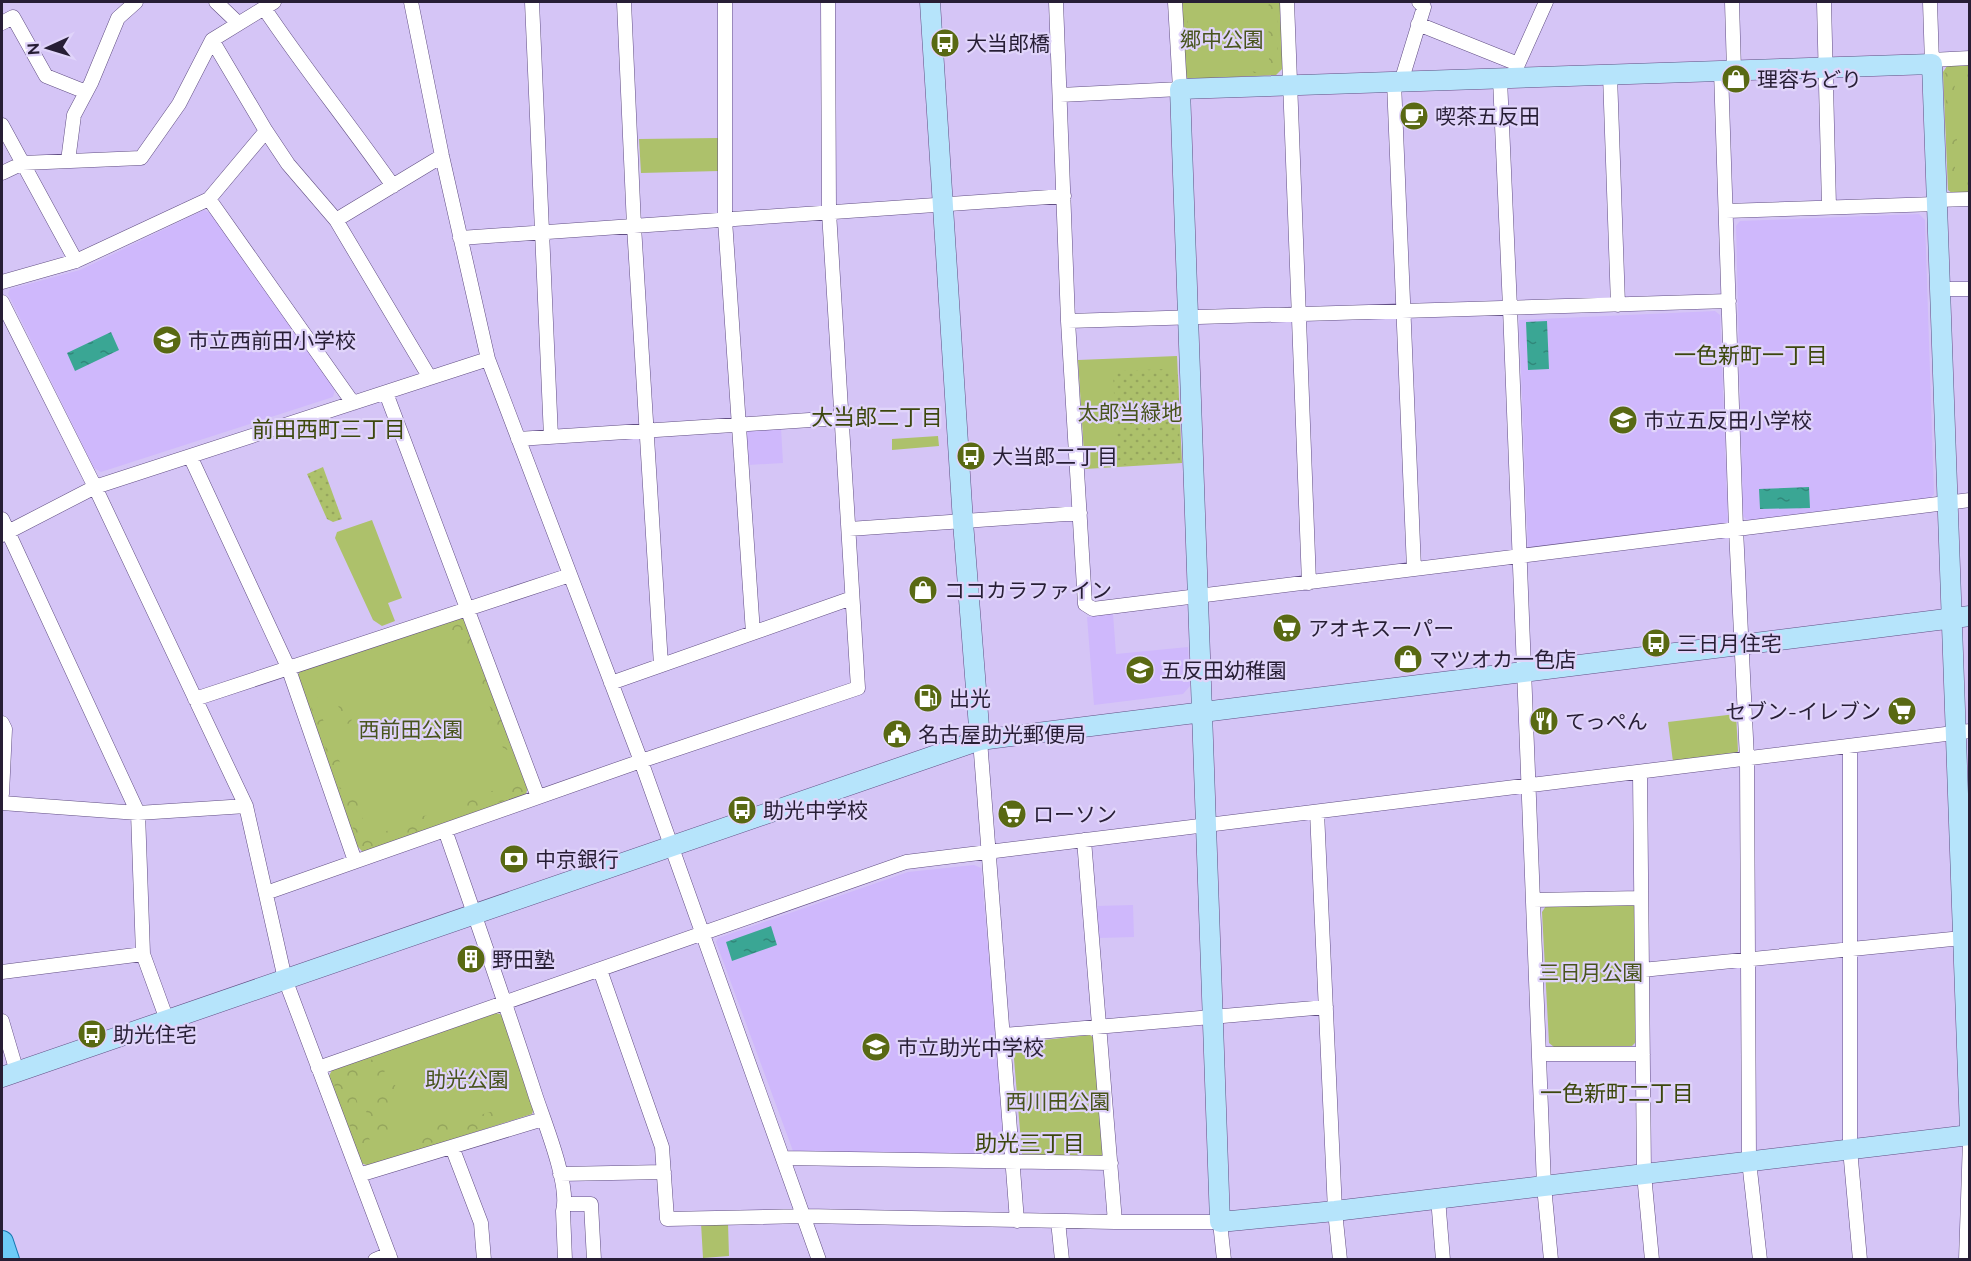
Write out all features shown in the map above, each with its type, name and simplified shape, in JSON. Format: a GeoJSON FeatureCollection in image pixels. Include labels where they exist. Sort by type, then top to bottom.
{"type":"FeatureCollection","features":[{"type":"Feature","properties":{"kind":"main road"},"geometry":{"type":"LineString","coordinates":[[2,1242],[8,1260]]}},
{"type":"Feature","properties":{"kind":"street"},"geometry":{"type":"LineString","coordinates":[[68,161],[74,115],[118,18],[136,2]]}},
{"type":"Feature","properties":{"kind":"street"},"geometry":{"type":"LineString","coordinates":[[216,2],[238,22]]}},
{"type":"Feature","properties":{"kind":"street"},"geometry":{"type":"LineString","coordinates":[[411,2],[442,156],[488,359],[641,761],[819,1260]]}},
{"type":"Feature","properties":{"kind":"street"},"geometry":{"type":"LineString","coordinates":[[532,2],[551,437]]}},
{"type":"Feature","properties":{"kind":"street"},"geometry":{"type":"LineString","coordinates":[[624,2],[634,226],[661,665]]}},
{"type":"Feature","properties":{"kind":"street"},"geometry":{"type":"LineString","coordinates":[[725,2],[725,220],[753,633]]}},
{"type":"Feature","properties":{"kind":"street"},"geometry":{"type":"LineString","coordinates":[[266,893],[641,761],[858,688],[829,212],[828,2]]}},
{"type":"Feature","properties":{"kind":"street"},"geometry":{"type":"LineString","coordinates":[[930,2],[963,522],[1017,1221]]}},
{"type":"Feature","properties":{"kind":"street"},"geometry":{"type":"LineString","coordinates":[[1056,2],[1068,321],[1085,604],[1093,609],[1970,500]]}},
{"type":"Feature","properties":{"kind":"street"},"geometry":{"type":"LineString","coordinates":[[1175,2],[1220,1222],[1224,1260]]}},
{"type":"Feature","properties":{"kind":"street"},"geometry":{"type":"LineString","coordinates":[[1287,2],[1310,583]]}},
{"type":"Feature","properties":{"kind":"street"},"geometry":{"type":"LineString","coordinates":[[1414,569],[1397,82],[1424,7],[1419,2]]}},
{"type":"Feature","properties":{"kind":"street"},"geometry":{"type":"LineString","coordinates":[[1546,2],[1510,73],[1510,308],[1544,1186],[1551,1260]]}},
{"type":"Feature","properties":{"kind":"street"},"geometry":{"type":"LineString","coordinates":[[1732,2],[1727,71],[1726,211],[1740,645],[1747,759],[1749,1161],[1760,1260]]}},
{"type":"Feature","properties":{"kind":"street"},"geometry":{"type":"LineString","coordinates":[[1824,2],[1829,207]]}},
{"type":"Feature","properties":{"kind":"street"},"geometry":{"type":"LineString","coordinates":[[600,970],[662,1147],[667,1219],[805,1216],[1017,1221],[1220,1222],[1544,1186],[1970,1133],[1962,938],[1960,617],[1947,503],[1930,2]]}},
{"type":"Feature","properties":{"kind":"street"},"geometry":{"type":"LineString","coordinates":[[2,173],[23,163],[141,158],[179,104],[212,40],[269,5],[301,62],[345,118],[393,186]]}},
{"type":"Feature","properties":{"kind":"street"},"geometry":{"type":"LineString","coordinates":[[2,23],[13,17],[46,76],[86,92]]}},
{"type":"Feature","properties":{"kind":"street"},"geometry":{"type":"LineString","coordinates":[[1418,24],[1510,73]]}},
{"type":"Feature","properties":{"kind":"street"},"geometry":{"type":"LineString","coordinates":[[212,40],[288,164],[336,220],[430,378]]}},
{"type":"Feature","properties":{"kind":"street"},"geometry":{"type":"LineString","coordinates":[[1060,94],[1397,82],[1510,73],[1610,75],[1826,68],[1970,58]]}},
{"type":"Feature","properties":{"kind":"street"},"geometry":{"type":"LineString","coordinates":[[1610,75],[1618,304]]}},
{"type":"Feature","properties":{"kind":"street"},"geometry":{"type":"LineString","coordinates":[[2,125],[76,261]]}},
{"type":"Feature","properties":{"kind":"street"},"geometry":{"type":"LineString","coordinates":[[2,282],[76,261],[209,199],[266,131]]}},
{"type":"Feature","properties":{"kind":"street"},"geometry":{"type":"LineString","coordinates":[[336,220],[442,156]]}},
{"type":"Feature","properties":{"kind":"street"},"geometry":{"type":"LineString","coordinates":[[460,238],[1064,196]]}},
{"type":"Feature","properties":{"kind":"street"},"geometry":{"type":"LineString","coordinates":[[209,199],[353,403]]}},
{"type":"Feature","properties":{"kind":"street"},"geometry":{"type":"LineString","coordinates":[[1726,211],[1970,199]]}},
{"type":"Feature","properties":{"kind":"street"},"geometry":{"type":"LineString","coordinates":[[1940,290],[1970,289]]}},
{"type":"Feature","properties":{"kind":"street"},"geometry":{"type":"LineString","coordinates":[[1068,321],[1729,301]]}},
{"type":"Feature","properties":{"kind":"street"},"geometry":{"type":"LineString","coordinates":[[2,302],[95,487],[246,806],[285,979],[390,1257],[375,1260]]}},
{"type":"Feature","properties":{"kind":"street"},"geometry":{"type":"LineString","coordinates":[[167,1020],[143,954],[138,813],[4,528],[95,487],[488,359]]}},
{"type":"Feature","properties":{"kind":"street"},"geometry":{"type":"LineString","coordinates":[[386,393],[538,797]]}},
{"type":"Feature","properties":{"kind":"street"},"geometry":{"type":"LineString","coordinates":[[518,439],[841,418]]}},
{"type":"Feature","properties":{"kind":"street"},"geometry":{"type":"LineString","coordinates":[[190,456],[288,667],[355,861]]}},
{"type":"Feature","properties":{"kind":"street"},"geometry":{"type":"LineString","coordinates":[[849,529],[1080,513]]}},
{"type":"Feature","properties":{"kind":"street"},"geometry":{"type":"LineString","coordinates":[[195,699],[570,575]]}},
{"type":"Feature","properties":{"kind":"street"},"geometry":{"type":"LineString","coordinates":[[611,683],[852,598]]}},
{"type":"Feature","properties":{"kind":"street"},"geometry":{"type":"LineString","coordinates":[[2,1022],[9,1074],[981,740],[1960,617]]}},
{"type":"Feature","properties":{"kind":"street"},"geometry":{"type":"LineString","coordinates":[[2,723],[5,729],[2,794]]}},
{"type":"Feature","properties":{"kind":"street"},"geometry":{"type":"LineString","coordinates":[[318,1068],[906,862],[1962,732]]}},
{"type":"Feature","properties":{"kind":"street"},"geometry":{"type":"LineString","coordinates":[[1850,746],[1850,1149],[1860,1260]]}},
{"type":"Feature","properties":{"kind":"street"},"geometry":{"type":"LineString","coordinates":[[1640,772],[1644,1174],[1652,1260]]}},
{"type":"Feature","properties":{"kind":"street"},"geometry":{"type":"LineString","coordinates":[[2,803],[138,813],[246,806]]}},
{"type":"Feature","properties":{"kind":"street"},"geometry":{"type":"LineString","coordinates":[[1317,813],[1335,1210],[1340,1260]]}},
{"type":"Feature","properties":{"kind":"street"},"geometry":{"type":"LineString","coordinates":[[445,830],[505,1003],[560,1174],[565,1204],[563,1211],[565,1260]]}},
{"type":"Feature","properties":{"kind":"street"},"geometry":{"type":"LineString","coordinates":[[1084,840],[1115,1222]]}},
{"type":"Feature","properties":{"kind":"street"},"geometry":{"type":"LineString","coordinates":[[1533,900],[1641,898]]}},
{"type":"Feature","properties":{"kind":"street"},"geometry":{"type":"LineString","coordinates":[[1642,970],[1962,938]]}},
{"type":"Feature","properties":{"kind":"street"},"geometry":{"type":"LineString","coordinates":[[2,972],[143,954]]}},
{"type":"Feature","properties":{"kind":"street"},"geometry":{"type":"LineString","coordinates":[[1004,1035],[1326,1007]]}},
{"type":"Feature","properties":{"kind":"street"},"geometry":{"type":"LineString","coordinates":[[1539,1054],[1643,1054]]}},
{"type":"Feature","properties":{"kind":"street"},"geometry":{"type":"LineString","coordinates":[[359,1175],[543,1119]]}},
{"type":"Feature","properties":{"kind":"street"},"geometry":{"type":"LineString","coordinates":[[1966,1260],[1970,1140]]}},
{"type":"Feature","properties":{"kind":"street"},"geometry":{"type":"LineString","coordinates":[[453,1147],[481,1223],[484,1260]]}},
{"type":"Feature","properties":{"kind":"street"},"geometry":{"type":"LineString","coordinates":[[783,1158],[1110,1163]]}},
{"type":"Feature","properties":{"kind":"street"},"geometry":{"type":"LineString","coordinates":[[560,1174],[664,1173]]}},
{"type":"Feature","properties":{"kind":"street"},"geometry":{"type":"LineString","coordinates":[[1438,1198],[1443,1260]]}},
{"type":"Feature","properties":{"kind":"street"},"geometry":{"type":"LineString","coordinates":[[565,1204],[591,1204],[594,1260]]}},
{"type":"Feature","properties":{"kind":"street"},"geometry":{"type":"LineString","coordinates":[[1058,1221],[1062,1260]]}},
{"type":"Feature","properties":{"kind":"shaded area","name":"市立西前田小学校"},"geometry":{"type":"Polygon","coordinates":[[[204,210],[210,213],[336,385],[333,397],[101,472],[94,468],[8,294],[10,289],[80,270],[204,210]]]}},
{"type":"Feature","properties":{"kind":"shaded area"},"geometry":{"type":"Polygon","coordinates":[[[1919,214],[1925,220],[1934,494],[1930,499],[1749,522],[1743,516],[1736,226],[1740,221],[1919,214]]]}},
{"type":"Feature","properties":{"kind":"shaded area","name":"市立五反田小学校"},"geometry":{"type":"Polygon","coordinates":[[[1715,311],[1720,315],[1728,521],[1722,528],[1536,550],[1528,548],[1519,320],[1715,311]]]}},
{"type":"Feature","properties":{"kind":"shaded area"},"geometry":{"type":"Polygon","coordinates":[[[781,428],[783,463],[748,465],[746,434],[749,430],[781,428]]]}},
{"type":"Feature","properties":{"kind":"shaded area","name":"五反田幼稚園"},"geometry":{"type":"Polygon","coordinates":[[[1113,614],[1116,654],[1188,647],[1190,686],[1183,694],[1094,705],[1087,617],[1113,614]]]}},
{"type":"Feature","properties":{"kind":"shaded area","name":"市立助光中学校"},"geometry":{"type":"Polygon","coordinates":[[[974,865],[981,868],[1006,1152],[1001,1157],[793,1151],[716,942],[718,938],[908,872],[974,865]]]}},
{"type":"Feature","properties":{"kind":"shaded area"},"geometry":{"type":"Polygon","coordinates":[[[1133,905],[1134,937],[1099,938],[1096,906],[1133,905]]]}},
{"type":"Feature","properties":{"kind":"green space","name":"郷中公園"},"geometry":{"type":"Polygon","coordinates":[[[1181,2],[1280,2],[1283,68],[1276,75],[1188,79],[1184,73],[1181,2]]]}},
{"type":"Feature","properties":{"kind":"green space"},"geometry":{"type":"Polygon","coordinates":[[[1270,2],[1276,2],[1277,6],[1278,68],[1273,72],[1254,73],[1253,68],[1268,65],[1269,61],[1268,6],[1270,2]]]}},
{"type":"Feature","properties":{"kind":"green space"},"geometry":{"type":"Polygon","coordinates":[[[1187,19],[1192,38],[1202,46],[1193,64],[1185,62],[1183,20],[1187,19]]]}},
{"type":"Feature","properties":{"kind":"green space"},"geometry":{"type":"Polygon","coordinates":[[[1969,65],[1969,194],[1953,194],[1948,190],[1943,72],[1947,66],[1969,65]]]}},
{"type":"Feature","properties":{"kind":"green space"},"geometry":{"type":"Polygon","coordinates":[[[1969,67],[1969,79],[1957,82],[1955,102],[1953,107],[1949,106],[1946,103],[1945,73],[1950,68],[1969,67]]]}},
{"type":"Feature","properties":{"kind":"green space"},"geometry":{"type":"Polygon","coordinates":[[[1951,116],[1956,120],[1957,142],[1950,147],[1948,118],[1951,116]]]}},
{"type":"Feature","properties":{"kind":"green space"},"geometry":{"type":"Polygon","coordinates":[[[718,138],[719,171],[641,173],[639,139],[718,138]]]}},
{"type":"Feature","properties":{"kind":"green space"},"geometry":{"type":"Polygon","coordinates":[[[1953,157],[1955,177],[1969,180],[1969,192],[1953,193],[1949,189],[1948,158],[1953,157]]]}},
{"type":"Feature","properties":{"kind":"green space","name":"太郎当緑地"},"geometry":{"type":"Polygon","coordinates":[[[1177,356],[1182,463],[1085,469],[1078,360],[1177,356]]]}},
{"type":"Feature","properties":{"kind":"green space"},"geometry":{"type":"Polygon","coordinates":[[[1168,369],[1178,375],[1180,462],[1117,465],[1113,371],[1168,369]]]}},
{"type":"Feature","properties":{"kind":"green space"},"geometry":{"type":"Polygon","coordinates":[[[938,436],[939,446],[892,450],[892,439],[938,436]]]}},
{"type":"Feature","properties":{"kind":"green space"},"geometry":{"type":"Polygon","coordinates":[[[323,467],[342,519],[333,522],[327,519],[307,474],[323,467]]]}},
{"type":"Feature","properties":{"kind":"green space"},"geometry":{"type":"Polygon","coordinates":[[[372,520],[402,598],[388,603],[395,621],[382,626],[373,620],[335,538],[337,532],[372,520]]]}},
{"type":"Feature","properties":{"kind":"green space","name":"西前田公園"},"geometry":{"type":"Polygon","coordinates":[[[460,618],[466,620],[528,785],[526,795],[363,852],[357,846],[297,677],[301,669],[460,618]]]}},
{"type":"Feature","properties":{"kind":"green space"},"geometry":{"type":"Polygon","coordinates":[[[460,620],[465,624],[480,665],[474,664],[464,640],[438,631],[437,627],[460,620]]]}},
{"type":"Feature","properties":{"kind":"green space"},"geometry":{"type":"Polygon","coordinates":[[[483,678],[486,679],[511,744],[511,748],[507,750],[503,748],[482,682],[483,678]]]}},
{"type":"Feature","properties":{"kind":"green space"},"geometry":{"type":"Polygon","coordinates":[[[338,687],[343,692],[352,718],[348,724],[344,722],[334,694],[334,689],[338,687]]]}},
{"type":"Feature","properties":{"kind":"green space"},"geometry":{"type":"Polygon","coordinates":[[[307,691],[315,692],[323,720],[347,782],[346,786],[340,789],[307,696],[307,691]]]}},
{"type":"Feature","properties":{"kind":"green space"},"geometry":{"type":"Polygon","coordinates":[[[1736,714],[1738,751],[1735,755],[1673,762],[1668,722],[1736,714]]]}},
{"type":"Feature","properties":{"kind":"green space"},"geometry":{"type":"Polygon","coordinates":[[[519,776],[522,777],[526,787],[523,794],[462,815],[459,813],[458,803],[515,783],[519,776]]]}},
{"type":"Feature","properties":{"kind":"green space"},"geometry":{"type":"Polygon","coordinates":[[[347,796],[356,797],[366,830],[370,834],[386,831],[421,816],[428,816],[429,824],[427,828],[367,848],[361,847],[343,804],[343,799],[347,796]]]}},
{"type":"Feature","properties":{"kind":"green space","name":"三日月公園"},"geometry":{"type":"Polygon","coordinates":[[[1631,903],[1635,907],[1636,1042],[1632,1046],[1554,1047],[1549,1043],[1542,912],[1546,906],[1631,903]]]}},
{"type":"Feature","properties":{"kind":"green space","name":"助光公園"},"geometry":{"type":"Polygon","coordinates":[[[496,1013],[503,1015],[534,1108],[532,1114],[369,1166],[361,1163],[329,1076],[332,1070],[496,1013]]]}},
{"type":"Feature","properties":{"kind":"green space","name":"西川田公園"},"geometry":{"type":"Polygon","coordinates":[[[1090,1035],[1094,1038],[1104,1154],[1098,1158],[1026,1158],[1022,1154],[1013,1047],[1016,1043],[1090,1035]]]}},
{"type":"Feature","properties":{"kind":"green space"},"geometry":{"type":"Polygon","coordinates":[[[382,1056],[385,1059],[386,1068],[383,1075],[356,1085],[353,1089],[373,1150],[371,1153],[361,1155],[332,1079],[333,1073],[382,1056]]]}},
{"type":"Feature","properties":{"kind":"green space"},"geometry":{"type":"Polygon","coordinates":[[[391,1083],[395,1085],[400,1095],[383,1109],[389,1129],[386,1135],[379,1135],[373,1131],[369,1121],[365,1094],[391,1083]]]}},
{"type":"Feature","properties":{"kind":"green space"},"geometry":{"type":"Polygon","coordinates":[[[497,1110],[502,1118],[501,1122],[424,1145],[421,1143],[429,1127],[441,1121],[448,1119],[456,1122],[497,1110]]]}},
{"type":"Feature","properties":{"kind":"green space"},"geometry":{"type":"Polygon","coordinates":[[[701,1223],[728,1223],[729,1256],[703,1258],[701,1223]]]}},
{"type":"Feature","properties":{"kind":"water"},"geometry":{"type":"Polygon","coordinates":[[[1547,321],[1549,369],[1528,370],[1526,322],[1547,321]]]}},
{"type":"Feature","properties":{"kind":"water"},"geometry":{"type":"Polygon","coordinates":[[[111,332],[119,350],[75,371],[67,353],[111,332]]]}},
{"type":"Feature","properties":{"kind":"water"},"geometry":{"type":"Polygon","coordinates":[[[1809,487],[1810,508],[1760,509],[1759,489],[1809,487]]]}},
{"type":"Feature","properties":{"kind":"water"},"geometry":{"type":"Polygon","coordinates":[[[771,926],[777,945],[732,961],[726,942],[771,926]]]}},
{"type":"Feature","properties":{"kind":"place","name":"大当郎橋"},"geometry":{"type":"Point","coordinates":[945,43]}},
{"type":"Feature","properties":{"kind":"place","name":"理容ちどり"},"geometry":{"type":"Point","coordinates":[1736,79]}},
{"type":"Feature","properties":{"kind":"place","name":"喫茶五反田"},"geometry":{"type":"Point","coordinates":[1414,116]}},
{"type":"Feature","properties":{"kind":"place","name":"市立西前田小学校"},"geometry":{"type":"Point","coordinates":[167,340]}},
{"type":"Feature","properties":{"kind":"place","name":"市立五反田小学校"},"geometry":{"type":"Point","coordinates":[1623,420]}},
{"type":"Feature","properties":{"kind":"place","name":"大当郎二丁目"},"geometry":{"type":"Point","coordinates":[971,456]}},
{"type":"Feature","properties":{"kind":"place","name":"ココカラファイン"},"geometry":{"type":"Point","coordinates":[923,590]}},
{"type":"Feature","properties":{"kind":"place","name":"アオキスーパー"},"geometry":{"type":"Point","coordinates":[1287,628]}},
{"type":"Feature","properties":{"kind":"place","name":"三日月住宅"},"geometry":{"type":"Point","coordinates":[1656,643]}},
{"type":"Feature","properties":{"kind":"place","name":"マツオカ一色店"},"geometry":{"type":"Point","coordinates":[1408,659]}},
{"type":"Feature","properties":{"kind":"place","name":"五反田幼稚園"},"geometry":{"type":"Point","coordinates":[1140,670]}},
{"type":"Feature","properties":{"kind":"place","name":"出光"},"geometry":{"type":"Point","coordinates":[928,698]}},
{"type":"Feature","properties":{"kind":"place","name":"セブン-イレブン"},"geometry":{"type":"Point","coordinates":[1902,711]}},
{"type":"Feature","properties":{"kind":"place","name":"てっぺん"},"geometry":{"type":"Point","coordinates":[1544,721]}},
{"type":"Feature","properties":{"kind":"place","name":"名古屋助光郵便局"},"geometry":{"type":"Point","coordinates":[897,734]}},
{"type":"Feature","properties":{"kind":"place","name":"助光中学校"},"geometry":{"type":"Point","coordinates":[742,810]}},
{"type":"Feature","properties":{"kind":"place","name":"ローソン"},"geometry":{"type":"Point","coordinates":[1012,814]}},
{"type":"Feature","properties":{"kind":"place","name":"中京銀行"},"geometry":{"type":"Point","coordinates":[514,859]}},
{"type":"Feature","properties":{"kind":"place","name":"野田塾"},"geometry":{"type":"Point","coordinates":[471,959]}},
{"type":"Feature","properties":{"kind":"place","name":"助光住宅"},"geometry":{"type":"Point","coordinates":[92,1034]}},
{"type":"Feature","properties":{"kind":"place","name":"市立助光中学校"},"geometry":{"type":"Point","coordinates":[876,1047]}},
{"type":"Feature","properties":{"kind":"district","name":"一色新町一丁目"},"geometry":{"type":"Point","coordinates":[1751,355]}},
{"type":"Feature","properties":{"kind":"district","name":"大当郎二丁目"},"geometry":{"type":"Point","coordinates":[877,417]}},
{"type":"Feature","properties":{"kind":"district","name":"前田西町三丁目"},"geometry":{"type":"Point","coordinates":[329,429]}},
{"type":"Feature","properties":{"kind":"district","name":"一色新町二丁目"},"geometry":{"type":"Point","coordinates":[1617,1093]}},
{"type":"Feature","properties":{"kind":"district","name":"助光三丁目"},"geometry":{"type":"Point","coordinates":[1030,1143]}}]}
